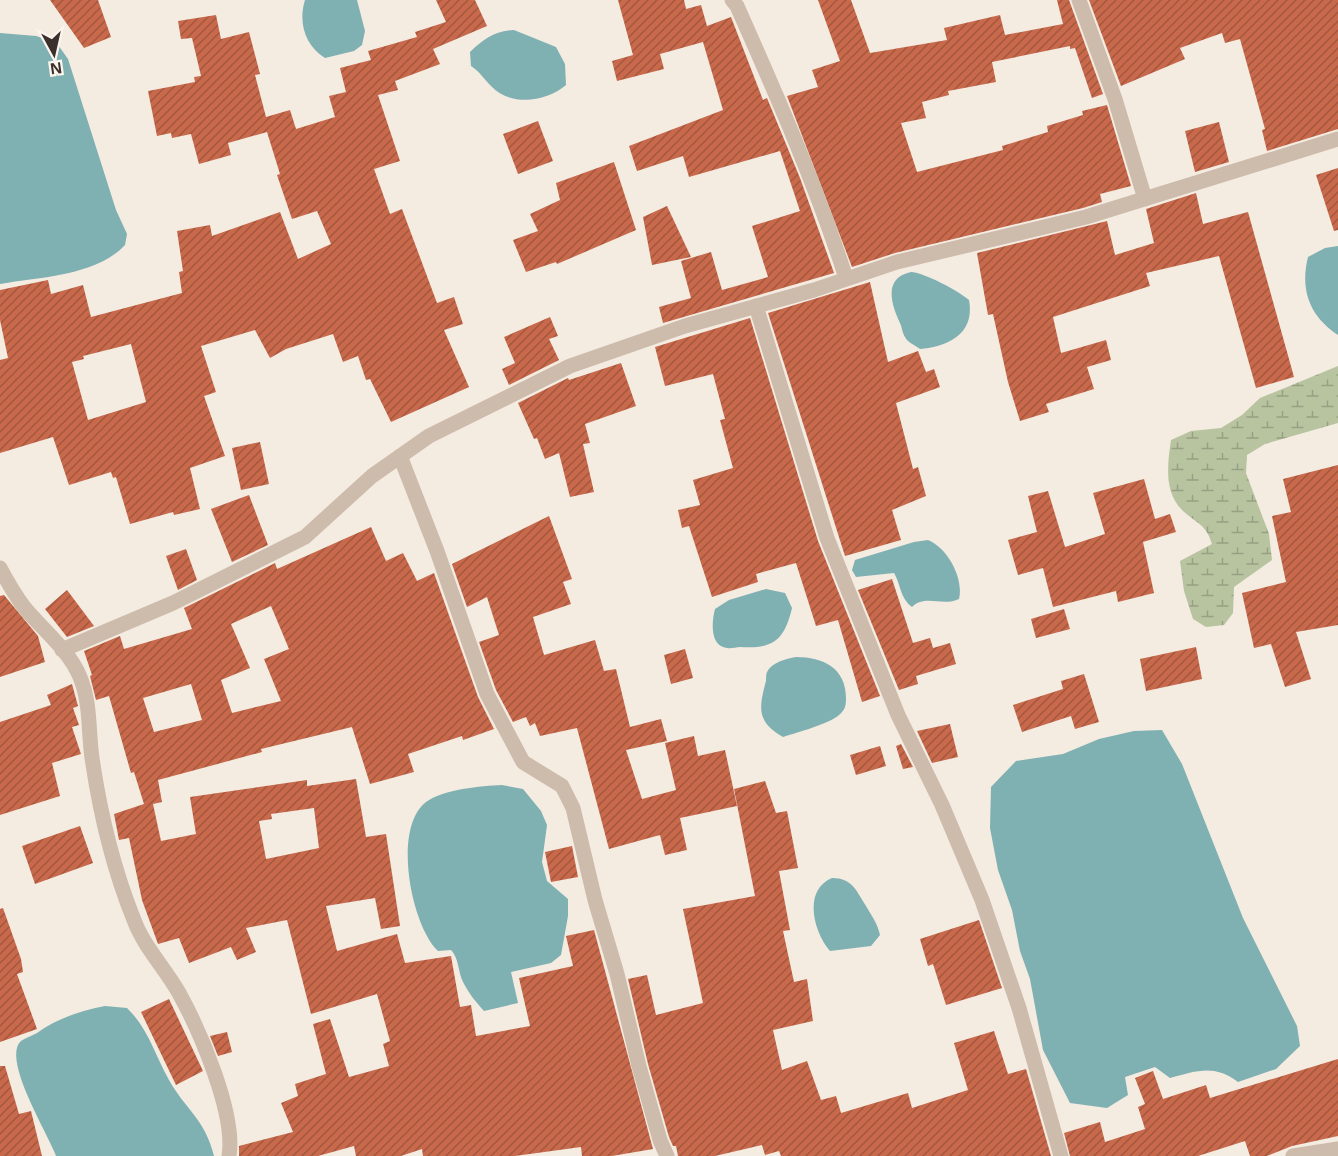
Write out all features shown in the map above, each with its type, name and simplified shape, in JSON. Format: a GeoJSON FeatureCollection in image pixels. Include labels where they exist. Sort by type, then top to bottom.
{"type":"FeatureCollection","features":[{"type":"Feature","properties":{"kind":"street"},"geometry":{"type":"LineString","coordinates":[[732,0],[737,6],[783,110],[818,196],[846,278]]}},
{"type":"Feature","properties":{"kind":"street"},"geometry":{"type":"LineString","coordinates":[[1079,0],[1115,99],[1145,199]]}},
{"type":"Feature","properties":{"kind":"street"},"geometry":{"type":"LineString","coordinates":[[62,650],[173,603],[304,537],[356,490],[429,436],[570,366],[685,326],[937,250],[1058,225],[1338,139]]}},
{"type":"Feature","properties":{"kind":"street"},"geometry":{"type":"LineString","coordinates":[[756,306],[827,538],[898,715],[952,826],[982,900],[1019,1008],[1061,1156]]}},
{"type":"Feature","properties":{"kind":"street"},"geometry":{"type":"LineString","coordinates":[[400,456],[487,694],[524,762],[562,786],[573,808],[639,1066],[660,1140],[667,1156]]}},
{"type":"Feature","properties":{"kind":"street"},"geometry":{"type":"LineString","coordinates":[[0,568],[23,605],[62,650],[80,675],[88,700],[92,755],[100,802],[124,894],[142,937],[180,994],[206,1053],[230,1126],[229,1156]]}},
{"type":"Feature","properties":{"kind":"street"},"geometry":{"type":"LineString","coordinates":[[1293,1156],[1338,1149]]}},
{"type":"Feature","properties":{"kind":"green space"},"geometry":{"type":"Polygon","coordinates":[[[1338,366],[1338,423],[1265,444],[1247,455],[1246,473],[1269,534],[1272,560],[1234,587],[1233,613],[1224,625],[1206,627],[1193,619],[1184,591],[1180,561],[1212,544],[1206,531],[1181,508],[1171,491],[1168,461],[1171,440],[1191,431],[1221,428],[1242,415],[1260,398],[1338,366]]]}},
{"type":"Feature","properties":{"kind":"water"},"geometry":{"type":"Polygon","coordinates":[[[305,0],[357,0],[365,31],[362,45],[354,51],[325,58],[318,53],[308,40],[303,25],[305,0]]]}},
{"type":"Feature","properties":{"kind":"water"},"geometry":{"type":"Polygon","coordinates":[[[514,30],[556,47],[565,64],[566,85],[558,91],[539,98],[528,100],[508,97],[499,93],[471,66],[470,52],[480,43],[495,34],[514,30]]]}},
{"type":"Feature","properties":{"kind":"water"},"geometry":{"type":"Polygon","coordinates":[[[0,33],[36,36],[56,42],[68,59],[116,210],[127,234],[125,245],[99,263],[66,274],[0,284],[0,33]]]}},
{"type":"Feature","properties":{"kind":"water"},"geometry":{"type":"Polygon","coordinates":[[[1338,246],[1338,335],[1328,328],[1314,310],[1306,291],[1305,280],[1308,257],[1325,248],[1338,246]]]}},
{"type":"Feature","properties":{"kind":"water"},"geometry":{"type":"Polygon","coordinates":[[[911,272],[941,283],[969,300],[968,321],[958,336],[941,345],[920,349],[906,339],[894,308],[892,293],[896,280],[911,272]]]}},
{"type":"Feature","properties":{"kind":"water"},"geometry":{"type":"Polygon","coordinates":[[[928,540],[942,550],[953,565],[959,582],[959,599],[947,602],[923,601],[912,607],[903,595],[894,573],[856,577],[852,570],[855,560],[928,540]]]}},
{"type":"Feature","properties":{"kind":"water"},"geometry":{"type":"Polygon","coordinates":[[[766,589],[785,593],[792,608],[781,635],[775,641],[761,646],[730,648],[717,643],[713,632],[715,609],[729,600],[766,589]]]}},
{"type":"Feature","properties":{"kind":"water"},"geometry":{"type":"Polygon","coordinates":[[[796,657],[815,659],[831,666],[842,679],[846,703],[843,711],[828,722],[783,737],[768,726],[762,713],[766,674],[772,666],[796,657]]]}},
{"type":"Feature","properties":{"kind":"water"},"geometry":{"type":"Polygon","coordinates":[[[1162,730],[1182,764],[1243,918],[1297,1026],[1300,1046],[1276,1069],[1238,1082],[1229,1076],[1213,1071],[1197,1071],[1170,1078],[1155,1067],[1125,1077],[1128,1095],[1107,1108],[1070,1103],[1043,1050],[1030,979],[1020,951],[1012,910],[998,870],[990,828],[991,787],[1016,761],[1063,754],[1099,739],[1134,731],[1162,730]]]}},
{"type":"Feature","properties":{"kind":"water"},"geometry":{"type":"Polygon","coordinates":[[[502,785],[523,789],[541,811],[547,825],[542,862],[547,881],[568,899],[568,916],[561,955],[551,963],[511,972],[518,1003],[484,1011],[463,982],[454,953],[451,950],[438,951],[428,938],[413,899],[408,854],[410,833],[416,815],[426,802],[452,791],[502,785]]]}},
{"type":"Feature","properties":{"kind":"water"},"geometry":{"type":"Polygon","coordinates":[[[832,878],[844,880],[853,886],[874,920],[880,935],[871,946],[830,951],[824,943],[816,922],[814,901],[823,884],[832,878]]]}},
{"type":"Feature","properties":{"kind":"water"},"geometry":{"type":"Polygon","coordinates":[[[105,1006],[127,1008],[140,1024],[175,1090],[200,1123],[214,1156],[56,1156],[21,1080],[16,1050],[21,1041],[61,1019],[105,1006]]]}},
{"type":"Feature","properties":{"kind":"building"},"geometry":{"type":"Polygon","coordinates":[[[50,0],[98,0],[111,37],[84,48],[50,0]]]}},
{"type":"Feature","properties":{"kind":"building"},"geometry":{"type":"Polygon","coordinates":[[[436,0],[475,0],[487,26],[433,49],[440,64],[395,81],[398,90],[378,95],[400,161],[374,169],[390,214],[402,209],[437,303],[454,297],[463,324],[444,330],[469,387],[391,422],[370,379],[366,380],[358,356],[343,362],[333,334],[286,349],[270,358],[255,330],[201,346],[216,392],[204,396],[225,456],[190,468],[200,509],[174,515],[173,512],[130,524],[116,477],[113,478],[111,472],[69,485],[53,437],[0,453],[0,360],[8,358],[0,320],[0,290],[48,280],[51,294],[83,285],[91,317],[182,293],[179,272],[183,271],[177,231],[210,225],[212,236],[280,212],[298,259],[331,244],[317,211],[292,219],[277,175],[280,174],[267,132],[228,143],[231,155],[199,164],[191,134],[172,138],[171,133],[157,136],[148,91],[195,82],[194,77],[201,76],[192,38],[181,39],[178,21],[216,15],[221,39],[249,32],[260,74],[255,75],[266,117],[290,110],[296,129],[335,117],[329,96],[346,92],[340,68],[371,60],[368,51],[417,37],[415,32],[446,22],[436,0]],[[131,344],[83,356],[84,359],[72,362],[88,420],[146,402],[131,344]]]}},
{"type":"Feature","properties":{"kind":"building"},"geometry":{"type":"Polygon","coordinates":[[[618,0],[684,0],[686,9],[701,5],[707,26],[731,17],[763,100],[767,98],[800,178],[834,273],[663,323],[659,307],[691,298],[681,261],[711,252],[722,290],[768,277],[752,226],[800,211],[780,151],[689,177],[683,156],[637,171],[629,146],[723,110],[703,42],[660,54],[664,69],[617,81],[612,61],[633,55],[618,0]]]}},
{"type":"Feature","properties":{"kind":"building"},"geometry":{"type":"Polygon","coordinates":[[[818,0],[851,0],[870,53],[947,40],[944,28],[1000,15],[1005,35],[1063,24],[1057,0],[1069,0],[1103,94],[1092,98],[1075,48],[1070,49],[1070,46],[992,62],[996,82],[948,91],[949,95],[922,102],[926,118],[901,123],[917,172],[1003,150],[1002,146],[1048,132],[1047,126],[1083,115],[1082,111],[1107,105],[1131,186],[1100,194],[1102,202],[1083,208],[895,253],[852,267],[787,96],[818,87],[812,70],[840,61],[818,0]]]}},
{"type":"Feature","properties":{"kind":"building"},"geometry":{"type":"Polygon","coordinates":[[[1089,0],[1338,0],[1338,129],[1267,151],[1262,130],[1265,129],[1240,39],[1225,43],[1222,33],[1180,48],[1185,59],[1121,86],[1089,0]]]}},
{"type":"Feature","properties":{"kind":"building"},"geometry":{"type":"Polygon","coordinates":[[[538,121],[553,161],[518,174],[503,134],[538,121]]]}},
{"type":"Feature","properties":{"kind":"building"},"geometry":{"type":"Polygon","coordinates":[[[1219,122],[1229,162],[1195,172],[1185,131],[1219,122]]]}},
{"type":"Feature","properties":{"kind":"building"},"geometry":{"type":"Polygon","coordinates":[[[614,162],[636,230],[557,264],[556,262],[526,272],[513,240],[538,231],[530,214],[560,200],[556,183],[614,162]]]}},
{"type":"Feature","properties":{"kind":"building"},"geometry":{"type":"Polygon","coordinates":[[[1338,168],[1338,230],[1334,231],[1316,175],[1338,168]]]}},
{"type":"Feature","properties":{"kind":"building"},"geometry":{"type":"Polygon","coordinates":[[[1196,193],[1203,224],[1248,212],[1294,377],[1256,388],[1219,256],[1146,273],[1150,286],[1053,317],[1061,353],[1106,340],[1111,360],[1087,367],[1094,389],[1046,404],[1049,412],[1020,421],[1008,382],[993,314],[988,315],[977,253],[1107,221],[1115,255],[1154,243],[1146,209],[1196,193]]]}},
{"type":"Feature","properties":{"kind":"building"},"geometry":{"type":"Polygon","coordinates":[[[667,206],[691,257],[652,265],[643,217],[667,206]]]}},
{"type":"Feature","properties":{"kind":"building"},"geometry":{"type":"Polygon","coordinates":[[[870,282],[888,362],[918,351],[926,372],[934,369],[940,387],[896,403],[913,469],[918,467],[926,496],[892,510],[901,540],[845,556],[768,313],[870,282]]]}},
{"type":"Feature","properties":{"kind":"building"},"geometry":{"type":"Polygon","coordinates":[[[550,317],[558,336],[549,339],[559,360],[509,385],[502,369],[515,363],[504,337],[550,317]]]}},
{"type":"Feature","properties":{"kind":"building"},"geometry":{"type":"Polygon","coordinates":[[[750,318],[818,541],[880,696],[862,702],[838,620],[816,626],[796,563],[756,574],[758,582],[712,597],[689,526],[682,528],[678,510],[700,505],[693,480],[733,468],[720,420],[725,419],[713,374],[665,386],[655,347],[750,318]]]}},
{"type":"Feature","properties":{"kind":"building"},"geometry":{"type":"Polygon","coordinates":[[[621,363],[636,406],[585,424],[590,443],[583,444],[594,492],[570,497],[559,453],[545,459],[537,438],[534,439],[518,403],[568,378],[569,380],[621,363]]]}},
{"type":"Feature","properties":{"kind":"building"},"geometry":{"type":"Polygon","coordinates":[[[260,442],[269,484],[241,490],[232,448],[260,442]]]}},
{"type":"Feature","properties":{"kind":"building"},"geometry":{"type":"Polygon","coordinates":[[[1338,465],[1338,625],[1296,632],[1311,679],[1285,687],[1271,644],[1254,648],[1242,593],[1286,582],[1272,516],[1291,512],[1283,479],[1338,465]]]}},
{"type":"Feature","properties":{"kind":"building"},"geometry":{"type":"Polygon","coordinates":[[[1144,479],[1155,519],[1170,514],[1176,532],[1143,542],[1154,593],[1118,602],[1116,591],[1053,607],[1043,568],[1018,575],[1008,540],[1037,532],[1028,496],[1048,491],[1065,547],[1105,534],[1093,493],[1144,479]]]}},
{"type":"Feature","properties":{"kind":"building"},"geometry":{"type":"Polygon","coordinates":[[[249,495],[268,545],[232,562],[211,509],[249,495]]]}},
{"type":"Feature","properties":{"kind":"building"},"geometry":{"type":"Polygon","coordinates":[[[549,516],[572,579],[563,582],[571,604],[533,617],[544,655],[595,640],[604,671],[616,669],[630,727],[661,719],[667,741],[626,750],[642,799],[676,790],[665,743],[694,736],[698,756],[725,750],[737,806],[680,818],[687,850],[665,855],[660,835],[609,849],[577,728],[540,736],[535,723],[530,726],[526,717],[513,722],[496,690],[479,642],[499,635],[487,597],[467,607],[452,564],[549,516]]]}},
{"type":"Feature","properties":{"kind":"building"},"geometry":{"type":"Polygon","coordinates":[[[371,527],[386,561],[403,553],[417,581],[434,573],[478,697],[494,729],[463,740],[462,736],[408,754],[414,772],[370,784],[352,727],[261,749],[262,752],[158,780],[162,802],[153,804],[161,841],[196,834],[190,797],[307,780],[307,786],[356,779],[366,837],[386,834],[400,926],[381,929],[375,898],[326,906],[337,951],[397,934],[405,963],[451,956],[460,1007],[471,1005],[476,1036],[530,1026],[519,978],[573,966],[566,936],[594,930],[653,1149],[612,1156],[582,1156],[581,1147],[515,1156],[423,1156],[422,1149],[401,1156],[356,1156],[354,1146],[318,1156],[239,1156],[239,1146],[293,1132],[281,1103],[298,1096],[295,1084],[326,1074],[313,1024],[330,1019],[349,1077],[389,1066],[383,1044],[390,1041],[377,994],[311,1014],[287,920],[246,928],[256,952],[237,960],[231,947],[189,963],[179,938],[158,944],[142,900],[129,838],[119,840],[114,814],[144,804],[134,772],[131,773],[109,696],[96,700],[90,676],[92,675],[84,651],[120,636],[124,649],[192,629],[184,608],[275,563],[277,569],[371,527]],[[271,606],[231,624],[250,668],[221,680],[232,713],[281,701],[264,659],[289,649],[271,606]],[[191,684],[143,698],[154,732],[202,720],[191,684]],[[314,808],[271,814],[272,819],[259,821],[266,859],[319,848],[314,808]]]}},
{"type":"Feature","properties":{"kind":"building"},"geometry":{"type":"Polygon","coordinates":[[[186,549],[197,580],[178,590],[166,556],[186,549]]]}},
{"type":"Feature","properties":{"kind":"building"},"geometry":{"type":"Polygon","coordinates":[[[892,579],[913,643],[930,638],[933,648],[950,643],[956,664],[916,676],[918,684],[899,690],[858,590],[892,579]]]}},
{"type":"Feature","properties":{"kind":"building"},"geometry":{"type":"Polygon","coordinates":[[[67,590],[94,626],[67,637],[45,609],[67,590]]]}},
{"type":"Feature","properties":{"kind":"building"},"geometry":{"type":"Polygon","coordinates":[[[4,595],[38,636],[45,662],[0,677],[0,596],[4,595]]]}},
{"type":"Feature","properties":{"kind":"building"},"geometry":{"type":"Polygon","coordinates":[[[1064,609],[1070,629],[1036,638],[1031,619],[1064,609]]]}},
{"type":"Feature","properties":{"kind":"building"},"geometry":{"type":"Polygon","coordinates":[[[1196,647],[1202,679],[1146,691],[1140,659],[1196,647]]]}},
{"type":"Feature","properties":{"kind":"building"},"geometry":{"type":"Polygon","coordinates":[[[685,649],[693,678],[671,684],[664,655],[685,649]]]}},
{"type":"Feature","properties":{"kind":"building"},"geometry":{"type":"Polygon","coordinates":[[[1084,674],[1099,722],[1075,729],[1071,716],[1022,732],[1013,705],[1063,689],[1061,681],[1084,674]]]}},
{"type":"Feature","properties":{"kind":"building"},"geometry":{"type":"Polygon","coordinates":[[[72,684],[78,706],[73,708],[79,725],[72,727],[81,754],[52,763],[60,796],[0,815],[0,722],[51,705],[47,695],[72,684]]]}},
{"type":"Feature","properties":{"kind":"building"},"geometry":{"type":"Polygon","coordinates":[[[950,724],[958,757],[932,763],[917,731],[950,724]]]}},
{"type":"Feature","properties":{"kind":"building"},"geometry":{"type":"Polygon","coordinates":[[[901,744],[913,767],[903,769],[896,746],[901,744]]]}},
{"type":"Feature","properties":{"kind":"building"},"geometry":{"type":"Polygon","coordinates":[[[880,746],[886,766],[856,775],[850,755],[880,746]]]}},
{"type":"Feature","properties":{"kind":"building"},"geometry":{"type":"Polygon","coordinates":[[[765,781],[776,813],[787,811],[798,868],[779,871],[790,930],[783,931],[794,982],[807,979],[813,1021],[773,1030],[782,1070],[807,1061],[821,1100],[836,1096],[841,1113],[908,1093],[912,1108],[968,1090],[954,1043],[994,1031],[1008,1074],[1026,1069],[1051,1156],[781,1156],[779,1151],[765,1155],[762,1145],[715,1156],[678,1156],[676,1146],[673,1146],[669,1137],[648,1064],[628,979],[647,975],[656,1015],[703,1003],[683,909],[755,896],[734,789],[765,781]]]}},
{"type":"Feature","properties":{"kind":"building"},"geometry":{"type":"Polygon","coordinates":[[[80,826],[93,863],[35,884],[22,846],[80,826]]]}},
{"type":"Feature","properties":{"kind":"building"},"geometry":{"type":"Polygon","coordinates":[[[572,846],[578,877],[551,882],[545,852],[572,846]]]}},
{"type":"Feature","properties":{"kind":"building"},"geometry":{"type":"Polygon","coordinates":[[[3,908],[21,959],[23,972],[17,974],[37,1029],[0,1042],[0,909],[3,908]]]}},
{"type":"Feature","properties":{"kind":"building"},"geometry":{"type":"Polygon","coordinates":[[[979,920],[1002,988],[946,1005],[933,964],[928,966],[920,939],[979,920]]]}},
{"type":"Feature","properties":{"kind":"building"},"geometry":{"type":"Polygon","coordinates":[[[169,999],[203,1071],[176,1085],[141,1012],[169,999]]]}},
{"type":"Feature","properties":{"kind":"building"},"geometry":{"type":"Polygon","coordinates":[[[227,1032],[232,1052],[218,1056],[210,1036],[227,1032]]]}},
{"type":"Feature","properties":{"kind":"building"},"geometry":{"type":"Polygon","coordinates":[[[1338,1059],[1338,1136],[1292,1146],[1267,1156],[1250,1156],[1245,1141],[1198,1156],[1070,1156],[1064,1133],[1100,1122],[1105,1142],[1145,1129],[1138,1107],[1145,1104],[1135,1078],[1153,1071],[1163,1099],[1206,1085],[1210,1098],[1338,1059]]]}},
{"type":"Feature","properties":{"kind":"building"},"geometry":{"type":"Polygon","coordinates":[[[0,1066],[5,1066],[19,1114],[31,1111],[42,1156],[0,1156],[0,1066]]]}}]}
